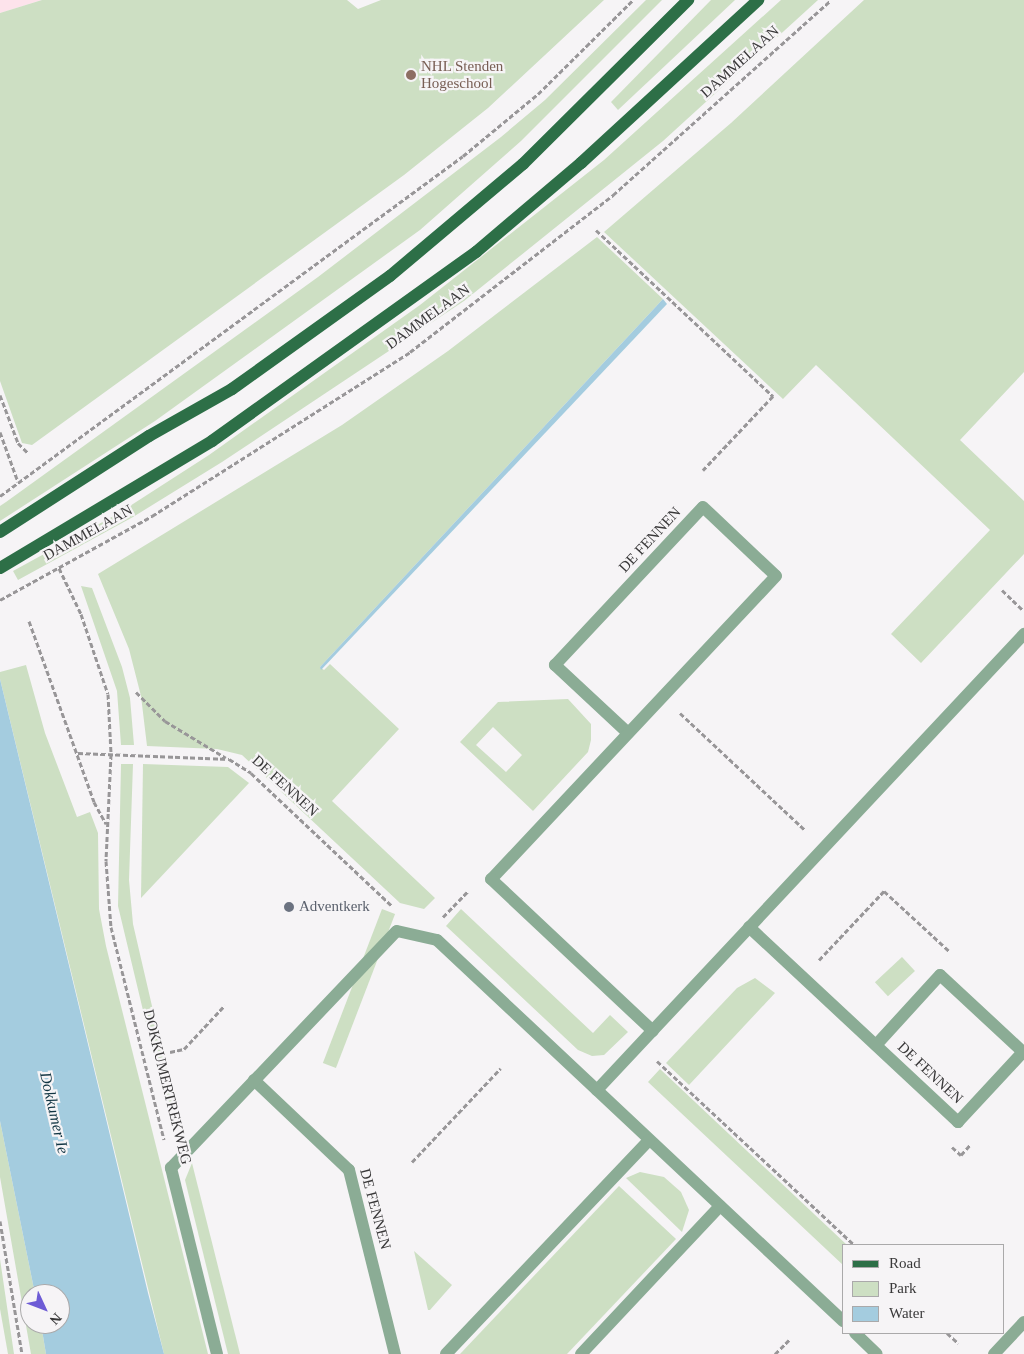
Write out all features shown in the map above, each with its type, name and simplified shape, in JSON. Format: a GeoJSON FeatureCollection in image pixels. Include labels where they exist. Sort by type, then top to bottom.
{"type":"FeatureCollection","features":[{"type":"Feature","properties":{"kind":"main road"},"geometry":{"type":"LineString","coordinates":[[0,532],[149,436],[232,389],[390,276],[523,164],[688,0]]}},
{"type":"Feature","properties":{"kind":"main road","name":"DAMMELAAN"},"geometry":{"type":"LineString","coordinates":[[0,568],[179,463],[469,257],[581,163],[758,0]]}},
{"type":"Feature","properties":{"kind":"street","name":"DE FENNEN"},"geometry":{"type":"LineString","coordinates":[[491,879],[776,576],[703,507],[555,665],[628,733]]}},
{"type":"Feature","properties":{"kind":"street"},"geometry":{"type":"LineString","coordinates":[[597,1090],[1024,634]]}},
{"type":"Feature","properties":{"kind":"street"},"geometry":{"type":"LineString","coordinates":[[491,879],[653,1031]]}},
{"type":"Feature","properties":{"kind":"street","name":"DE FENNEN"},"geometry":{"type":"LineString","coordinates":[[749,927],[958,1122],[1024,1052],[940,975],[876,1045]]}},
{"type":"Feature","properties":{"kind":"street"},"geometry":{"type":"LineString","coordinates":[[171,1168],[396,931],[437,940],[842,1321]]}},
{"type":"Feature","properties":{"kind":"street","name":"DE FENNEN"},"geometry":{"type":"LineString","coordinates":[[254,1080],[349,1170],[395,1354]]}},
{"type":"Feature","properties":{"kind":"street"},"geometry":{"type":"LineString","coordinates":[[446,1354],[649,1140]]}},
{"type":"Feature","properties":{"kind":"street","name":"DOKKUMERTREKWEG"},"geometry":{"type":"LineString","coordinates":[[171,1168],[217,1354]]}},
{"type":"Feature","properties":{"kind":"street"},"geometry":{"type":"LineString","coordinates":[[581,1354],[720,1206]]}},
{"type":"Feature","properties":{"kind":"street"},"geometry":{"type":"LineString","coordinates":[[994,1354],[1024,1322]]}},
{"type":"Feature","properties":{"kind":"street"},"geometry":{"type":"LineString","coordinates":[[856,1334],[877,1354]]}},
{"type":"Feature","properties":{"kind":"path"},"geometry":{"type":"LineString","coordinates":[[0,496],[463,156],[544,88],[633,0]]}},
{"type":"Feature","properties":{"kind":"path","name":"DAMMELAAN"},"geometry":{"type":"LineString","coordinates":[[0,600],[177,500],[410,352],[613,195],[831,0]]}},
{"type":"Feature","properties":{"kind":"path"},"geometry":{"type":"LineString","coordinates":[[596,230],[772,396],[702,470]]}},
{"type":"Feature","properties":{"kind":"path"},"geometry":{"type":"LineString","coordinates":[[0,395],[18,443],[28,453]]}},
{"type":"Feature","properties":{"kind":"path"},"geometry":{"type":"LineString","coordinates":[[0,432],[18,482]]}},
{"type":"Feature","properties":{"kind":"path","name":"DOKKUMERTREKWEG"},"geometry":{"type":"LineString","coordinates":[[59,568],[80,614],[108,694],[111,754],[107,824],[111,927],[171,1168]]}},
{"type":"Feature","properties":{"kind":"path"},"geometry":{"type":"LineString","coordinates":[[1002,590],[1024,611]]}},
{"type":"Feature","properties":{"kind":"path","name":"DOKKUMERTREKWEG"},"geometry":{"type":"LineString","coordinates":[[29,621],[78,753],[94,802],[107,824]]}},
{"type":"Feature","properties":{"kind":"path"},"geometry":{"type":"LineString","coordinates":[[136,692],[165,720],[229,760]]}},
{"type":"Feature","properties":{"kind":"path"},"geometry":{"type":"LineString","coordinates":[[663,697],[824,847]]}},
{"type":"Feature","properties":{"kind":"path","name":"DE FENNEN"},"geometry":{"type":"LineString","coordinates":[[78,753],[229,760],[250,773],[393,907],[401,909]]}},
{"type":"Feature","properties":{"kind":"path"},"geometry":{"type":"LineString","coordinates":[[434,918],[441,919],[475,884],[491,879]]}},
{"type":"Feature","properties":{"kind":"path"},"geometry":{"type":"LineString","coordinates":[[170,1052],[184,1049],[225,1005]]}},
{"type":"Feature","properties":{"kind":"path"},"geometry":{"type":"LineString","coordinates":[[640,1045],[853,1244]]}},
{"type":"Feature","properties":{"kind":"path"},"geometry":{"type":"LineString","coordinates":[[412,1162],[501,1068]]}},
{"type":"Feature","properties":{"kind":"path"},"geometry":{"type":"LineString","coordinates":[[0,1221],[22,1354]]}},
{"type":"Feature","properties":{"kind":"path"},"geometry":{"type":"LineString","coordinates":[[948,1334],[958,1343]]}},
{"type":"Feature","properties":{"kind":"path"},"geometry":{"type":"LineString","coordinates":[[775,1354],[789,1340]]}},
{"type":"Feature","properties":{"kind":"shaded area"},"geometry":{"type":"Polygon","coordinates":[[[0,0],[42,0],[0,13],[0,0]]]}},
{"type":"Feature","properties":{"kind":"green space"},"geometry":{"type":"Polygon","coordinates":[[[42,0],[347,0],[358,9],[381,0],[604,0],[488,108],[404,175],[32,445],[22,443],[0,381],[0,13],[42,0]]]}},
{"type":"Feature","properties":{"kind":"green space"},"geometry":{"type":"Polygon","coordinates":[[[646,0],[662,0],[521,141],[420,230],[155,421],[0,521],[0,506],[318,277],[501,137],[545,100],[646,0]]]}},
{"type":"Feature","properties":{"kind":"green space"},"geometry":{"type":"Polygon","coordinates":[[[711,0],[735,0],[618,110],[611,102],[711,0]]]}},
{"type":"Feature","properties":{"kind":"green space"},"geometry":{"type":"Polygon","coordinates":[[[781,0],[818,0],[663,141],[464,301],[222,462],[133,517],[18,580],[13,571],[119,513],[209,455],[420,305],[604,160],[781,0]]]}},
{"type":"Feature","properties":{"kind":"green space"},"geometry":{"type":"Polygon","coordinates":[[[864,0],[1024,0],[1024,372],[960,440],[1024,501],[1024,554],[921,663],[891,634],[990,530],[816,365],[783,399],[604,232],[731,123],[864,0]]]}},
{"type":"Feature","properties":{"kind":"green space"},"geometry":{"type":"Polygon","coordinates":[[[597,237],[663,299],[320,667],[324,670],[330,664],[399,729],[332,801],[435,898],[424,909],[400,903],[242,755],[217,749],[147,746],[141,696],[129,649],[98,574],[342,425],[448,351],[597,237]]]}},
{"type":"Feature","properties":{"kind":"green space"},"geometry":{"type":"Polygon","coordinates":[[[81,586],[92,588],[122,667],[130,698],[134,745],[121,745],[117,691],[81,586]]]}},
{"type":"Feature","properties":{"kind":"green space"},"geometry":{"type":"Polygon","coordinates":[[[26,665],[45,733],[77,817],[90,812],[98,833],[99,909],[106,946],[208,1354],[164,1354],[0,679],[0,672],[26,665]]]}},
{"type":"Feature","properties":{"kind":"green space"},"geometry":{"type":"Polygon","coordinates":[[[568,699],[591,724],[591,740],[588,752],[533,811],[460,742],[498,702],[568,699]],[[493,727],[476,745],[506,772],[522,755],[493,727]]]}},
{"type":"Feature","properties":{"kind":"green space"},"geometry":{"type":"Polygon","coordinates":[[[121,764],[133,764],[129,880],[133,924],[177,1114],[164,1098],[118,906],[121,764]]]}},
{"type":"Feature","properties":{"kind":"green space"},"geometry":{"type":"Polygon","coordinates":[[[143,764],[228,767],[249,783],[141,898],[143,764]]]}},
{"type":"Feature","properties":{"kind":"green space"},"geometry":{"type":"Polygon","coordinates":[[[382,909],[395,914],[336,1068],[323,1063],[382,909]]]}},
{"type":"Feature","properties":{"kind":"green space"},"geometry":{"type":"Polygon","coordinates":[[[461,909],[593,1033],[610,1015],[628,1032],[604,1055],[592,1056],[578,1050],[446,926],[461,909]]]}},
{"type":"Feature","properties":{"kind":"green space"},"geometry":{"type":"Polygon","coordinates":[[[902,957],[915,971],[888,996],[875,982],[902,957]]]}},
{"type":"Feature","properties":{"kind":"green space"},"geometry":{"type":"Polygon","coordinates":[[[755,978],[775,993],[689,1085],[666,1063],[737,988],[755,978]]]}},
{"type":"Feature","properties":{"kind":"green space"},"geometry":{"type":"Polygon","coordinates":[[[660,1069],[846,1244],[842,1244],[842,1264],[648,1082],[660,1069]]]}},
{"type":"Feature","properties":{"kind":"green space"},"geometry":{"type":"Polygon","coordinates":[[[0,1121],[33,1284],[20,1284],[20,1291],[0,1177],[0,1121]]]}},
{"type":"Feature","properties":{"kind":"green space"},"geometry":{"type":"Polygon","coordinates":[[[192,1163],[240,1354],[228,1354],[185,1180],[192,1163]]]}},
{"type":"Feature","properties":{"kind":"green space"},"geometry":{"type":"Polygon","coordinates":[[[640,1172],[664,1177],[681,1192],[689,1210],[682,1232],[626,1178],[640,1172]]]}},
{"type":"Feature","properties":{"kind":"green space"},"geometry":{"type":"Polygon","coordinates":[[[619,1186],[676,1239],[567,1354],[460,1354],[619,1186]]]}},
{"type":"Feature","properties":{"kind":"green space"},"geometry":{"type":"Polygon","coordinates":[[[414,1251],[452,1285],[430,1310],[428,1310],[414,1251]]]}},
{"type":"Feature","properties":{"kind":"green space"},"geometry":{"type":"Polygon","coordinates":[[[0,1259],[14,1354],[8,1354],[0,1309],[0,1259]]]}},
{"type":"Feature","properties":{"kind":"green space"},"geometry":{"type":"Polygon","coordinates":[[[27,1334],[43,1334],[46,1354],[31,1354],[27,1334]]]}},
{"type":"Feature","properties":{"kind":"water"},"geometry":{"type":"Polygon","coordinates":[[[663,299],[667,304],[321,670],[320,667],[663,299]]]}},
{"type":"Feature","properties":{"kind":"water","name":"Dokkumer Ie"},"geometry":{"type":"Polygon","coordinates":[[[0,679],[164,1354],[46,1354],[43,1334],[70,1334],[70,1284],[33,1284],[0,1121],[0,679]]]}},
{"type":"Feature","properties":{"kind":"place","name":"NHL Stenden Hogeschool"},"geometry":{"type":"Point","coordinates":[411,75]}},
{"type":"Feature","properties":{"kind":"place","name":"Adventkerk"},"geometry":{"type":"Point","coordinates":[289,907]}}]}
